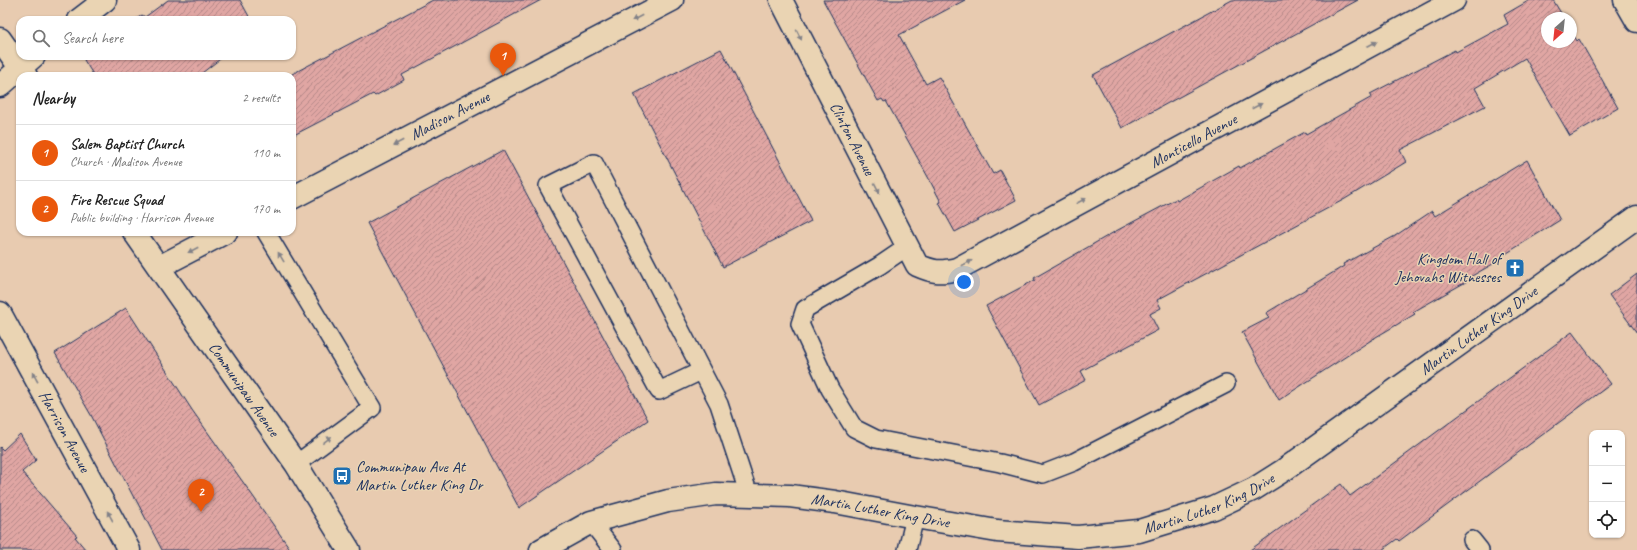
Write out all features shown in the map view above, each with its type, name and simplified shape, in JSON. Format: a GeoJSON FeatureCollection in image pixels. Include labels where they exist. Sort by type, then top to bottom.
{"type":"FeatureCollection","features":[{"type":"Feature","properties":{"kind":"street"},"geometry":{"type":"LineString","coordinates":[[84,16],[105,0]]}},
{"type":"Feature","properties":{"kind":"street","name":"Madison Avenue"},"geometry":{"type":"LineString","coordinates":[[296,196],[672,0]]}},
{"type":"Feature","properties":{"kind":"street","name":"Clinton Avenue"},"geometry":{"type":"LineString","coordinates":[[781,0],[907,247],[917,265],[930,271]]}},
{"type":"Feature","properties":{"kind":"street","name":"Monticello Avenue"},"geometry":{"type":"LineString","coordinates":[[930,271],[942,273],[956,268],[1454,0]]}},
{"type":"Feature","properties":{"kind":"street"},"geometry":{"type":"LineString","coordinates":[[0,39],[16,56]]}},
{"type":"Feature","properties":{"kind":"street"},"geometry":{"type":"LineString","coordinates":[[0,86],[16,74]]}},
{"type":"Feature","properties":{"kind":"street","name":"Martin Luther King Drive"},"geometry":{"type":"LineString","coordinates":[[541,550],[591,522],[668,501],[716,494],[790,496],[836,502],[997,531],[1078,538],[1139,531],[1214,508],[1254,489],[1284,470],[1637,216]]}},
{"type":"Feature","properties":{"kind":"street","name":"Communipaw Avenue"},"geometry":{"type":"LineString","coordinates":[[137,236],[296,464],[349,550]]}},
{"type":"Feature","properties":{"kind":"street"},"geometry":{"type":"LineString","coordinates":[[159,267],[218,236]]}},
{"type":"Feature","properties":{"kind":"street","name":"Harrison Avenue"},"geometry":{"type":"LineString","coordinates":[[0,313],[129,550]]}},
{"type":"Feature","properties":{"kind":"lane"},"geometry":{"type":"LineString","coordinates":[[701,371],[659,392],[548,186],[594,163],[719,404],[749,495]]}},
{"type":"Feature","properties":{"kind":"lane"},"geometry":{"type":"LineString","coordinates":[[268,236],[372,408],[296,464]]}},
{"type":"Feature","properties":{"kind":"lane"},"geometry":{"type":"LineString","coordinates":[[907,247],[805,309],[800,324],[830,390],[854,428],[876,439],[1000,463],[1043,474],[1074,462],[1226,384]]}},
{"type":"Feature","properties":{"kind":"lane"},"geometry":{"type":"LineString","coordinates":[[906,550],[914,517]]}},
{"type":"Feature","properties":{"kind":"lane"},"geometry":{"type":"LineString","coordinates":[[591,522],[612,550]]}},
{"type":"Feature","properties":{"kind":"building"},"geometry":{"type":"Polygon","coordinates":[[[168,0],[240,0],[249,16],[146,16],[168,0]]]}},
{"type":"Feature","properties":{"kind":"building"},"geometry":{"type":"Polygon","coordinates":[[[433,0],[541,0],[402,75],[404,80],[375,96],[373,94],[296,134],[296,72],[433,0]]]}},
{"type":"Feature","properties":{"kind":"building"},"geometry":{"type":"Polygon","coordinates":[[[823,0],[965,0],[899,35],[926,84],[939,77],[993,174],[1000,170],[1016,200],[955,232],[939,203],[941,202],[928,177],[886,101],[884,102],[882,99],[878,101],[823,0]]]}},
{"type":"Feature","properties":{"kind":"building"},"geometry":{"type":"Polygon","coordinates":[[[1232,0],[1358,0],[1122,128],[1093,75],[1232,0]]]}},
{"type":"Feature","properties":{"kind":"building"},"geometry":{"type":"Polygon","coordinates":[[[1530,0],[1553,0],[1560,12],[1541,12],[1541,48],[1577,48],[1577,41],[1579,39],[1618,108],[1570,136],[1525,58],[1475,88],[1485,106],[1400,150],[1406,162],[1345,199],[1157,300],[1161,308],[1150,314],[1158,330],[1081,371],[1086,380],[1039,405],[986,306],[1035,280],[1034,278],[1116,231],[1176,199],[1177,201],[1239,166],[1240,168],[1305,132],[1306,134],[1372,97],[1370,94],[1455,50],[1456,52],[1508,24],[1504,15],[1530,0]]]}},
{"type":"Feature","properties":{"kind":"building"},"geometry":{"type":"Polygon","coordinates":[[[721,49],[811,221],[723,267],[634,94],[721,49]]]}},
{"type":"Feature","properties":{"kind":"building"},"geometry":{"type":"Polygon","coordinates":[[[84,60],[219,60],[203,72],[92,72],[84,60]]]}},
{"type":"Feature","properties":{"kind":"building"},"geometry":{"type":"Polygon","coordinates":[[[503,150],[648,420],[519,508],[367,223],[503,150]]]}},
{"type":"Feature","properties":{"kind":"building"},"geometry":{"type":"Polygon","coordinates":[[[1527,160],[1560,220],[1499,258],[1500,260],[1470,277],[1471,279],[1413,312],[1415,314],[1376,337],[1279,400],[1242,332],[1269,318],[1266,313],[1344,266],[1343,264],[1395,236],[1432,211],[1435,216],[1527,160]]]}},
{"type":"Feature","properties":{"kind":"building"},"geometry":{"type":"Polygon","coordinates":[[[1637,274],[1637,333],[1609,295],[1637,274]]]}},
{"type":"Feature","properties":{"kind":"building"},"geometry":{"type":"Polygon","coordinates":[[[126,308],[192,410],[291,550],[162,550],[91,415],[55,353],[126,308]]]}},
{"type":"Feature","properties":{"kind":"building"},"geometry":{"type":"Polygon","coordinates":[[[1572,332],[1611,384],[1399,541],[1397,539],[1382,550],[1250,550],[1341,484],[1350,496],[1572,332]]]}},
{"type":"Feature","properties":{"kind":"building"},"geometry":{"type":"Polygon","coordinates":[[[20,434],[36,460],[22,472],[77,536],[75,537],[86,550],[0,550],[0,447],[3,450],[20,434]]]}},
{"type":"Feature","properties":{"kind":"place","name":"Salem Baptist Church"},"geometry":{"type":"Point","coordinates":[503,76]}},
{"type":"Feature","properties":{"kind":"place","name":"Kingdom Hall of Jehovahs Witnesses"},"geometry":{"type":"Point","coordinates":[1515,268]}},
{"type":"Feature","properties":{"kind":"place","name":"Communipaw Ave At Martin Luther King Dr"},"geometry":{"type":"Point","coordinates":[342,476]}},
{"type":"Feature","properties":{"kind":"place","name":"Fire Rescue Squad"},"geometry":{"type":"Point","coordinates":[201,512]}}]}
